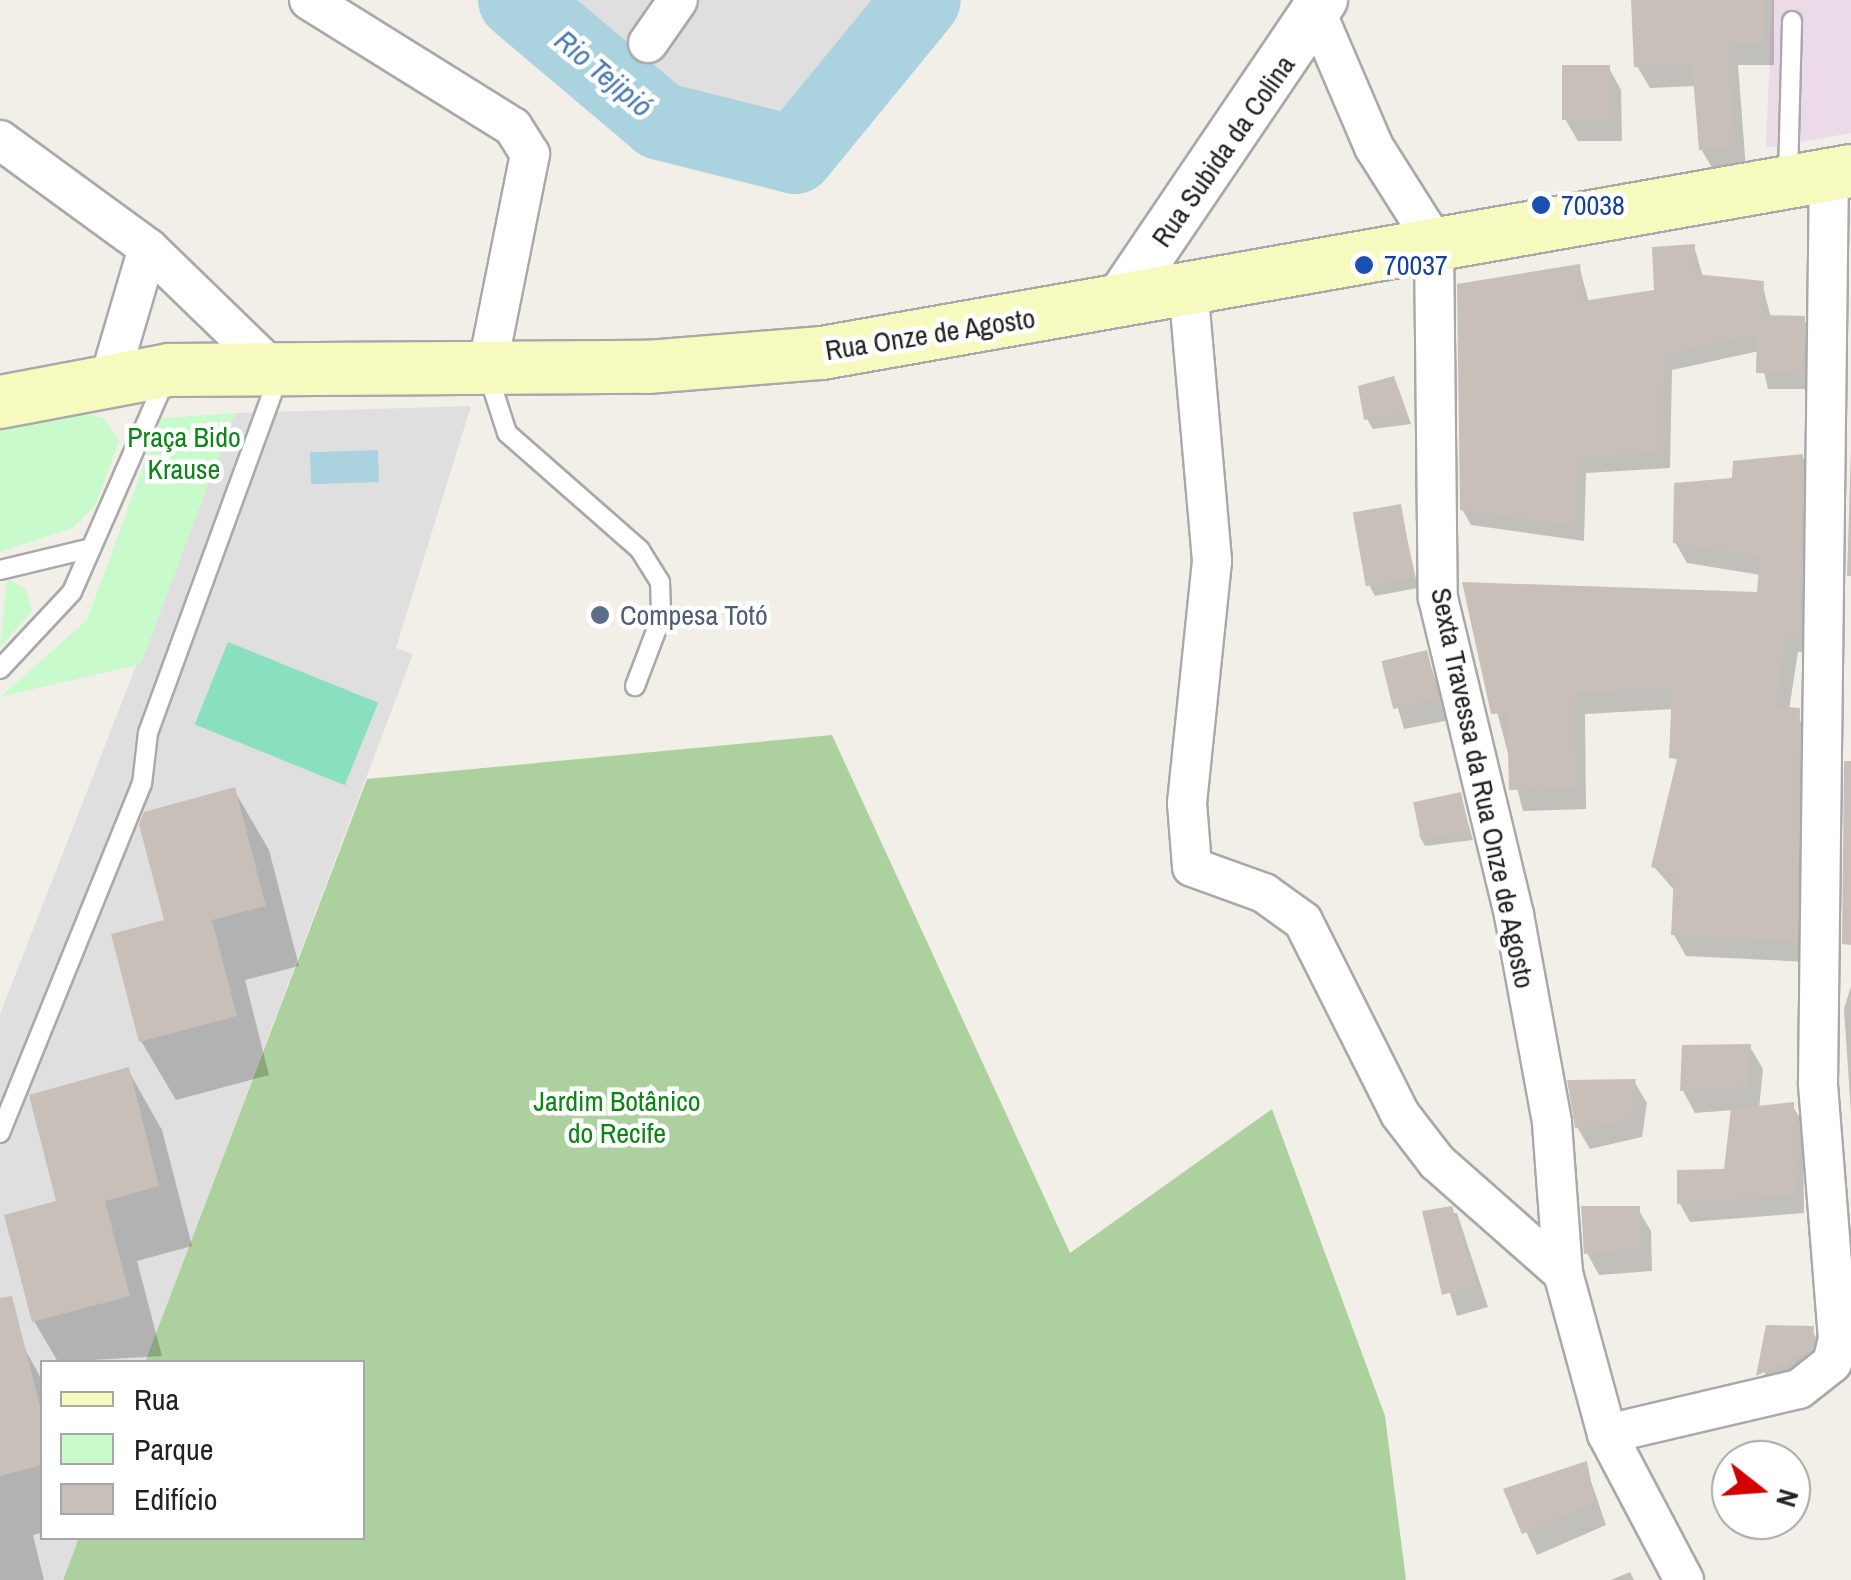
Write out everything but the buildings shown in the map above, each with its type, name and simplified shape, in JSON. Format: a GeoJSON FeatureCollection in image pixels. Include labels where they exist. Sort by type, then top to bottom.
{"type":"FeatureCollection","features":[{"type":"Feature","properties":{"kind":"main road","name":"Rua Onze de Agosto"},"geometry":{"type":"LineString","coordinates":[[0,402],[110,377],[169,370],[487,370],[822,353],[1434,242],[1823,177]]}},
{"type":"Feature","properties":{"kind":"street"},"geometry":{"type":"LineString","coordinates":[[309,0],[514,128],[530,154],[530,186],[487,370]]}},
{"type":"Feature","properties":{"kind":"street"},"geometry":{"type":"LineString","coordinates":[[648,43],[678,0]]}},
{"type":"Feature","properties":{"kind":"street"},"geometry":{"type":"LineString","coordinates":[[1320,7],[1374,147],[1434,242]]}},
{"type":"Feature","properties":{"kind":"street","name":"Rua Subida da Colina"},"geometry":{"type":"LineString","coordinates":[[1119,301],[1320,7]]}},
{"type":"Feature","properties":{"kind":"street"},"geometry":{"type":"LineString","coordinates":[[0,140],[148,248],[277,369]]}},
{"type":"Feature","properties":{"kind":"street"},"geometry":{"type":"LineString","coordinates":[[1607,1434],[1799,1389],[1832,1362],[1818,1083],[1823,177]]}},
{"type":"Feature","properties":{"kind":"street","name":"Sexta Travessa da Rua Onze de Agosto"},"geometry":{"type":"LineString","coordinates":[[1434,242],[1438,598],[1517,934],[1552,1123],[1564,1273],[1607,1434],[1684,1580]]}},
{"type":"Feature","properties":{"kind":"street"},"geometry":{"type":"LineString","coordinates":[[110,377],[148,248]]}},
{"type":"Feature","properties":{"kind":"street"},"geometry":{"type":"LineString","coordinates":[[1188,286],[1212,560],[1187,803],[1192,867],[1264,893],[1303,921],[1400,1114],[1437,1162],[1564,1273]]}},
{"type":"Feature","properties":{"kind":"lane"},"geometry":{"type":"LineString","coordinates":[[1792,21],[1823,177]]}},
{"type":"Feature","properties":{"kind":"lane"},"geometry":{"type":"LineString","coordinates":[[0,1133],[142,784],[148,733],[277,369]]}},
{"type":"Feature","properties":{"kind":"lane"},"geometry":{"type":"LineString","coordinates":[[0,669],[51,620],[90,548],[169,370]]}},
{"type":"Feature","properties":{"kind":"lane"},"geometry":{"type":"LineString","coordinates":[[487,370],[506,434],[640,550],[660,582],[662,618],[635,686]]}},
{"type":"Feature","properties":{"kind":"lane"},"geometry":{"type":"LineString","coordinates":[[0,570],[90,548]]}},
{"type":"Feature","properties":{"kind":"shaded area"},"geometry":{"type":"Polygon","coordinates":[[[481,0],[910,0],[891,48],[778,148],[662,140],[481,0]]]}},
{"type":"Feature","properties":{"kind":"shaded area"},"geometry":{"type":"Polygon","coordinates":[[[1772,0],[1851,0],[1851,133],[1766,148],[1772,0]]]}},
{"type":"Feature","properties":{"kind":"shaded area"},"geometry":{"type":"Polygon","coordinates":[[[471,406],[396,648],[413,654],[146,1360],[40,1360],[40,1540],[78,1540],[63,1580],[0,1580],[0,1014],[235,413],[471,406]]]}},
{"type":"Feature","properties":{"kind":"green space","name":"Praça Bido Krause"},"geometry":{"type":"Polygon","coordinates":[[[83,413],[104,418],[119,441],[95,506],[73,528],[0,552],[0,431],[83,413]]]}},
{"type":"Feature","properties":{"kind":"green space","name":"Praça Bido Krause"},"geometry":{"type":"Polygon","coordinates":[[[235,413],[141,664],[0,697],[87,620],[161,418],[235,413]]]}},
{"type":"Feature","properties":{"kind":"green space"},"geometry":{"type":"Polygon","coordinates":[[[7,579],[25,588],[32,611],[0,647],[7,579]]]}},
{"type":"Feature","properties":{"kind":"green space"},"geometry":{"type":"Polygon","coordinates":[[[228,642],[378,703],[345,785],[195,725],[228,642]]]}},
{"type":"Feature","properties":{"kind":"green space","name":"Jardim Botânico do Recife"},"geometry":{"type":"Polygon","coordinates":[[[832,735],[1070,1253],[1272,1109],[1385,1416],[1406,1580],[63,1580],[78,1540],[365,1540],[365,1360],[146,1360],[367,779],[832,735]]]}},
{"type":"Feature","properties":{"kind":"water"},"geometry":{"type":"Polygon","coordinates":[[[378,450],[379,482],[311,484],[310,452],[378,450]]]}},
{"type":"Feature","properties":{"kind":"waterway","name":"Rio Tejipió"},"geometry":{"type":"LineString","coordinates":[[517,0],[660,121],[795,155],[922,0]]}},
{"type":"Feature","properties":{"kind":"place","name":"70038"},"geometry":{"type":"Point","coordinates":[1541,205]}},
{"type":"Feature","properties":{"kind":"place","name":"70037"},"geometry":{"type":"Point","coordinates":[1364,265]}},
{"type":"Feature","properties":{"kind":"place","name":"Compesa Totó"},"geometry":{"type":"Point","coordinates":[600,615]}}]}
